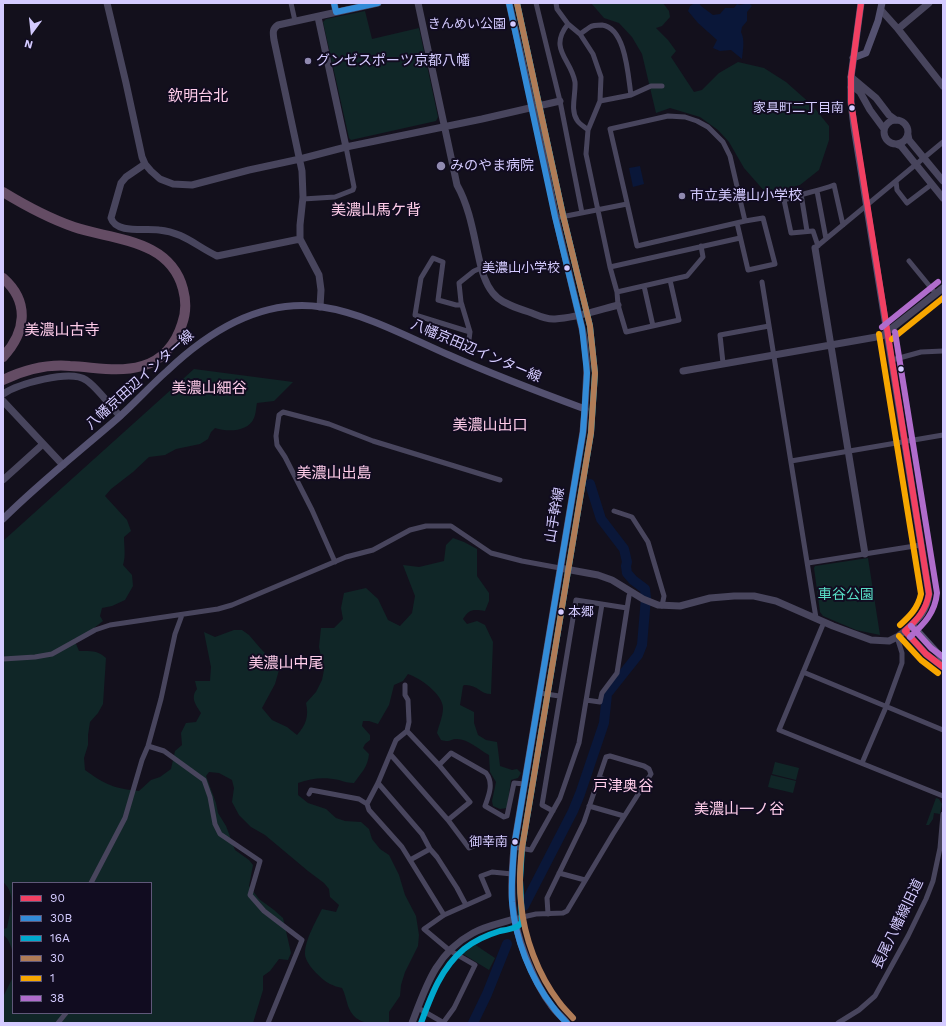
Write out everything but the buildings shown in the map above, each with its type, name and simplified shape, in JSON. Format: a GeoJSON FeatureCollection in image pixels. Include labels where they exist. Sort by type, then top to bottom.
{"type":"FeatureCollection","features":[{"type":"Feature","properties":{"kind":"highway"},"geometry":{"type":"LineString","coordinates":[[3,192],[38,212],[56,220],[81,229],[143,245],[156,252],[167,260],[176,271],[184,295],[184,320],[177,338],[166,353],[147,365],[121,370],[51,366],[20,373],[3,380]]}},
{"type":"Feature","properties":{"kind":"highway"},"geometry":{"type":"LineString","coordinates":[[3,278],[16,294],[22,314],[22,321],[18,337],[3,357]]}},
{"type":"Feature","properties":{"kind":"main road"},"geometry":{"type":"LineString","coordinates":[[861,3],[851,77],[854,127],[929,594],[927,606],[921,616],[905,632],[926,654],[943,667]]}},
{"type":"Feature","properties":{"kind":"main road"},"geometry":{"type":"LineString","coordinates":[[853,58],[866,53],[878,21],[881,6]]}},
{"type":"Feature","properties":{"kind":"main road","name":"八幡京田辺インター線"},"geometry":{"type":"LineString","coordinates":[[3,519],[27,495],[120,416],[168,369],[204,340],[239,320],[264,311],[290,306],[331,308],[363,318],[470,365],[585,409]]}},
{"type":"Feature","properties":{"kind":"main road","name":"山手幹線"},"geometry":{"type":"LineString","coordinates":[[567,1023],[550,1004],[532,970],[522,945],[514,919],[512,874],[514,847],[585,409]]}},
{"type":"Feature","properties":{"kind":"main road"},"geometry":{"type":"LineString","coordinates":[[912,625],[943,659]]}},
{"type":"Feature","properties":{"kind":"street"},"geometry":{"type":"LineString","coordinates":[[107,3],[142,157],[145,164],[160,179],[173,184],[187,186],[198,184],[249,170],[346,147],[560,101]]}},
{"type":"Feature","properties":{"kind":"street"},"geometry":{"type":"LineString","coordinates":[[290,3],[295,21]]}},
{"type":"Feature","properties":{"kind":"street"},"geometry":{"type":"LineString","coordinates":[[334,3],[336,12]]}},
{"type":"Feature","properties":{"kind":"street"},"geometry":{"type":"LineString","coordinates":[[320,307],[321,290],[319,275],[300,239],[303,183],[300,159],[273,31],[278,25],[378,3]]}},
{"type":"Feature","properties":{"kind":"street"},"geometry":{"type":"LineString","coordinates":[[418,3],[446,126],[457,185],[467,203],[481,268],[486,284],[499,300],[509,306],[544,318],[555,319],[579,315],[618,305]]}},
{"type":"Feature","properties":{"kind":"street","name":"山手幹線"},"geometry":{"type":"LineString","coordinates":[[509,3],[556,218],[579,315],[587,366],[585,409]]}},
{"type":"Feature","properties":{"kind":"street"},"geometry":{"type":"LineString","coordinates":[[536,3],[560,101],[582,213]]}},
{"type":"Feature","properties":{"kind":"street"},"geometry":{"type":"LineString","coordinates":[[556,3],[557,9],[574,31],[580,34],[593,54],[601,77],[600,101],[588,130],[586,154],[599,209],[610,267],[617,292],[618,305],[626,332],[679,320],[670,280]]}},
{"type":"Feature","properties":{"kind":"street"},"geometry":{"type":"LineString","coordinates":[[898,29],[929,3]]}},
{"type":"Feature","properties":{"kind":"street"},"geometry":{"type":"LineString","coordinates":[[881,6],[943,86]]}},
{"type":"Feature","properties":{"kind":"street"},"geometry":{"type":"LineString","coordinates":[[303,199],[335,197],[353,190],[354,187],[318,17]]}},
{"type":"Feature","properties":{"kind":"street"},"geometry":{"type":"LineString","coordinates":[[568,24],[562,32],[560,41],[562,53],[575,82],[574,112],[576,119],[588,130]]}},
{"type":"Feature","properties":{"kind":"street"},"geometry":{"type":"LineString","coordinates":[[580,34],[591,26],[600,25],[607,26],[619,37],[623,50],[631,95]]}},
{"type":"Feature","properties":{"kind":"street"},"geometry":{"type":"LineString","coordinates":[[851,77],[876,98],[889,116],[904,123],[908,130],[909,140],[943,181]]}},
{"type":"Feature","properties":{"kind":"street"},"geometry":{"type":"LineString","coordinates":[[600,101],[631,95],[651,86],[662,86]]}},
{"type":"Feature","properties":{"kind":"street"},"geometry":{"type":"LineString","coordinates":[[851,87],[860,92],[870,110],[884,129],[886,140],[901,146],[932,184],[942,193]]}},
{"type":"Feature","properties":{"kind":"street"},"geometry":{"type":"LineString","coordinates":[[737,223],[748,270],[776,264],[763,218],[745,221],[637,246],[610,130],[668,116],[685,117],[708,127],[723,142],[730,156],[745,221]]}},
{"type":"Feature","properties":{"kind":"street"},"geometry":{"type":"LineString","coordinates":[[884,129],[889,123],[896,120]]}},
{"type":"Feature","properties":{"kind":"street"},"geometry":{"type":"LineString","coordinates":[[896,144],[904,141],[908,134]]}},
{"type":"Feature","properties":{"kind":"street"},"geometry":{"type":"LineString","coordinates":[[816,247],[943,142]]}},
{"type":"Feature","properties":{"kind":"street"},"geometry":{"type":"LineString","coordinates":[[145,164],[126,177],[121,183],[111,214],[112,222],[117,226],[133,229],[165,230],[176,233],[191,240],[217,256],[300,239]]}},
{"type":"Feature","properties":{"kind":"street"},"geometry":{"type":"LineString","coordinates":[[896,181],[897,190],[906,203],[932,184]]}},
{"type":"Feature","properties":{"kind":"street"},"geometry":{"type":"LineString","coordinates":[[777,201],[834,185],[843,225]]}},
{"type":"Feature","properties":{"kind":"street"},"geometry":{"type":"LineString","coordinates":[[817,191],[826,239]]}},
{"type":"Feature","properties":{"kind":"street"},"geometry":{"type":"LineString","coordinates":[[800,194],[807,231]]}},
{"type":"Feature","properties":{"kind":"street"},"geometry":{"type":"LineString","coordinates":[[784,200],[791,233],[814,231],[865,554]]}},
{"type":"Feature","properties":{"kind":"street"},"geometry":{"type":"LineString","coordinates":[[556,218],[627,204]]}},
{"type":"Feature","properties":{"kind":"street"},"geometry":{"type":"LineString","coordinates":[[610,267],[740,238]]}},
{"type":"Feature","properties":{"kind":"street"},"geometry":{"type":"LineString","coordinates":[[617,292],[687,276],[703,257],[702,246]]}},
{"type":"Feature","properties":{"kind":"street"},"geometry":{"type":"LineString","coordinates":[[462,304],[456,305],[438,300],[443,262],[433,258],[421,278],[415,315],[470,332]]}},
{"type":"Feature","properties":{"kind":"street"},"geometry":{"type":"LineString","coordinates":[[909,262],[936,294]]}},
{"type":"Feature","properties":{"kind":"street"},"geometry":{"type":"LineString","coordinates":[[469,340],[470,332],[462,304],[459,283],[481,268]]}},
{"type":"Feature","properties":{"kind":"street"},"geometry":{"type":"LineString","coordinates":[[762,282],[816,618]]}},
{"type":"Feature","properties":{"kind":"street"},"geometry":{"type":"LineString","coordinates":[[644,286],[653,326]]}},
{"type":"Feature","properties":{"kind":"street"},"geometry":{"type":"LineString","coordinates":[[683,370],[882,336],[943,288]]}},
{"type":"Feature","properties":{"kind":"street"},"geometry":{"type":"LineString","coordinates":[[723,363],[720,335],[769,326]]}},
{"type":"Feature","properties":{"kind":"street"},"geometry":{"type":"LineString","coordinates":[[892,360],[921,352],[943,351]]}},
{"type":"Feature","properties":{"kind":"street"},"geometry":{"type":"LineString","coordinates":[[3,394],[10,389],[56,376],[79,376],[86,379],[120,416]]}},
{"type":"Feature","properties":{"kind":"street"},"geometry":{"type":"LineString","coordinates":[[3,401],[63,465]]}},
{"type":"Feature","properties":{"kind":"street"},"geometry":{"type":"LineString","coordinates":[[334,562],[309,504],[285,457],[277,445],[276,436],[279,415],[283,412],[329,424],[374,441],[500,480]]}},
{"type":"Feature","properties":{"kind":"street"},"geometry":{"type":"LineString","coordinates":[[791,461],[848,450],[943,435]]}},
{"type":"Feature","properties":{"kind":"street"},"geometry":{"type":"LineString","coordinates":[[3,480],[43,444]]}},
{"type":"Feature","properties":{"kind":"street"},"geometry":{"type":"LineString","coordinates":[[614,511],[632,517],[648,542],[664,596],[662,606]]}},
{"type":"Feature","properties":{"kind":"street"},"geometry":{"type":"LineString","coordinates":[[3,659],[35,657],[52,654],[95,630],[110,625],[182,615],[232,605],[334,562],[373,550],[410,530],[426,526],[451,526],[491,553],[522,561],[598,575],[612,580],[651,603],[662,606],[680,606],[710,598],[754,596],[776,601],[871,640],[889,641],[905,632]]}},
{"type":"Feature","properties":{"kind":"street"},"geometry":{"type":"LineString","coordinates":[[808,563],[922,546]]}},
{"type":"Feature","properties":{"kind":"street"},"geometry":{"type":"LineString","coordinates":[[586,700],[600,702],[602,693],[617,673],[631,591]]}},
{"type":"Feature","properties":{"kind":"street"},"geometry":{"type":"LineString","coordinates":[[553,811],[542,805],[576,600],[627,608]]}},
{"type":"Feature","properties":{"kind":"street"},"geometry":{"type":"LineString","coordinates":[[514,847],[531,850],[560,798],[579,743],[602,604]]}},
{"type":"Feature","properties":{"kind":"street"},"geometry":{"type":"LineString","coordinates":[[93,882],[125,818],[142,760],[148,746],[161,699],[175,634],[182,615]]}},
{"type":"Feature","properties":{"kind":"street"},"geometry":{"type":"LineString","coordinates":[[824,622],[779,730],[943,796]]}},
{"type":"Feature","properties":{"kind":"street"},"geometry":{"type":"LineString","coordinates":[[862,763],[886,707],[902,663],[902,653],[897,637]]}},
{"type":"Feature","properties":{"kind":"street"},"geometry":{"type":"LineString","coordinates":[[803,672],[943,730]]}},
{"type":"Feature","properties":{"kind":"street"},"geometry":{"type":"LineString","coordinates":[[367,804],[378,783],[396,740],[407,731],[409,722],[408,700],[405,695],[405,685]]}},
{"type":"Feature","properties":{"kind":"street"},"geometry":{"type":"LineString","coordinates":[[540,693],[559,696]]}},
{"type":"Feature","properties":{"kind":"street"},"geometry":{"type":"LineString","coordinates":[[407,731],[439,765],[470,802],[448,820]]}},
{"type":"Feature","properties":{"kind":"street"},"geometry":{"type":"LineString","coordinates":[[148,746],[164,751],[204,780],[210,796],[215,824],[220,834],[260,861],[250,895],[264,911],[302,940],[268,1023]]}},
{"type":"Feature","properties":{"kind":"street"},"geometry":{"type":"LineString","coordinates":[[439,765],[451,753],[486,773],[490,778],[490,791],[484,806],[504,817],[507,816],[514,783],[524,784]]}},
{"type":"Feature","properties":{"kind":"street"},"geometry":{"type":"LineString","coordinates":[[390,755],[448,820],[469,848],[486,841]]}},
{"type":"Feature","properties":{"kind":"street"},"geometry":{"type":"LineString","coordinates":[[412,1023],[425,988],[435,967],[449,950],[474,932],[514,919],[536,914],[548,914],[563,913],[567,911],[651,774],[649,769],[644,766],[610,756],[606,757],[584,822],[547,898],[548,914]]}},
{"type":"Feature","properties":{"kind":"street"},"geometry":{"type":"LineString","coordinates":[[599,778],[641,790]]}},
{"type":"Feature","properties":{"kind":"street"},"geometry":{"type":"LineString","coordinates":[[378,783],[422,834],[430,849],[437,857],[457,888],[466,905]]}},
{"type":"Feature","properties":{"kind":"street"},"geometry":{"type":"LineString","coordinates":[[309,794],[311,790],[359,799],[367,804],[369,810],[402,847],[444,915]]}},
{"type":"Feature","properties":{"kind":"street"},"geometry":{"type":"LineString","coordinates":[[589,806],[624,816]]}},
{"type":"Feature","properties":{"kind":"street","name":"長尾八幡線旧道"},"geometry":{"type":"LineString","coordinates":[[838,1023],[859,1010],[875,996],[908,936],[933,881],[940,848],[943,814]]}},
{"type":"Feature","properties":{"kind":"street"},"geometry":{"type":"LineString","coordinates":[[410,860],[430,849]]}},
{"type":"Feature","properties":{"kind":"street"},"geometry":{"type":"LineString","coordinates":[[418,1008],[443,1023],[454,1008],[475,965],[449,950],[424,929],[444,915],[488,895],[481,876],[492,872],[512,874]]}},
{"type":"Feature","properties":{"kind":"street"},"geometry":{"type":"LineString","coordinates":[[559,873],[585,880]]}},
{"type":"Feature","properties":{"kind":"street"},"geometry":{"type":"LineString","coordinates":[[58,1023],[65,1014]]}},
{"type":"Feature","properties":{"kind":"green space"},"geometry":{"type":"Polygon","coordinates":[[[591,3],[663,3],[669,11],[670,17],[662,26],[656,28],[676,51],[671,57],[694,92],[702,90],[719,73],[738,62],[764,68],[786,82],[812,105],[829,126],[829,140],[819,170],[800,185],[766,193],[744,168],[729,142],[718,130],[700,117],[670,108],[656,113],[642,54],[632,37],[619,23],[604,18],[591,3]]]}},
{"type":"Feature","properties":{"kind":"green space","name":"きんめい公園"},"geometry":{"type":"Polygon","coordinates":[[[365,11],[372,39],[419,28],[438,117],[436,121],[351,140],[349,138],[323,22],[326,19],[365,11]]]}},
{"type":"Feature","properties":{"kind":"green space"},"geometry":{"type":"Polygon","coordinates":[[[194,369],[293,382],[274,401],[257,403],[254,418],[247,426],[237,430],[215,428],[211,432],[208,439],[200,444],[176,449],[165,455],[149,457],[111,489],[105,496],[127,520],[131,531],[124,537],[125,555],[123,565],[132,575],[133,586],[125,600],[112,606],[102,608],[100,616],[103,621],[85,635],[74,639],[79,651],[97,652],[106,658],[103,704],[98,713],[90,722],[88,745],[84,758],[85,770],[110,785],[123,789],[139,791],[151,780],[160,777],[171,769],[175,751],[182,745],[181,733],[186,723],[196,722],[201,713],[194,698],[197,689],[195,681],[210,681],[211,667],[204,632],[215,637],[234,630],[242,630],[249,635],[270,658],[279,670],[275,684],[262,708],[272,720],[287,727],[297,735],[303,728],[306,720],[306,703],[316,692],[322,680],[324,670],[319,647],[321,628],[334,628],[343,619],[341,608],[344,593],[366,588],[378,599],[388,620],[400,626],[412,613],[415,596],[403,565],[419,567],[444,561],[446,545],[453,538],[477,549],[477,576],[489,593],[489,601],[485,611],[472,610],[467,613],[463,619],[467,624],[477,621],[485,625],[493,642],[491,694],[487,694],[472,686],[464,685],[460,705],[474,712],[474,723],[478,735],[486,740],[497,742],[500,766],[512,770],[517,769],[521,773],[518,778],[511,780],[507,808],[500,809],[493,806],[492,801],[496,782],[490,772],[489,755],[474,745],[461,739],[448,741],[441,740],[437,733],[443,708],[439,697],[430,687],[419,679],[408,674],[403,681],[394,685],[389,705],[378,724],[363,721],[362,726],[370,735],[370,740],[363,748],[369,754],[364,770],[354,783],[323,778],[298,783],[298,795],[308,803],[326,809],[336,818],[345,821],[361,822],[369,829],[372,839],[380,849],[389,855],[399,875],[405,895],[416,916],[419,935],[418,946],[405,972],[401,985],[400,996],[389,1012],[389,1023],[370,1023],[359,1020],[351,1012],[342,988],[327,982],[318,975],[307,962],[305,957],[305,948],[322,909],[336,912],[339,905],[330,897],[329,889],[324,883],[265,835],[251,827],[239,815],[232,802],[234,788],[232,780],[219,773],[209,772],[206,776],[218,813],[226,826],[235,850],[249,860],[253,865],[249,886],[259,899],[283,918],[291,953],[288,960],[279,959],[270,971],[263,976],[263,990],[253,1023],[3,1022],[3,997],[12,979],[12,1014],[152,1014],[152,882],[12,882],[12,949],[8,940],[3,935],[3,929],[7,928],[11,910],[11,898],[10,892],[3,882],[3,541],[194,369]]]}},
{"type":"Feature","properties":{"kind":"green space","name":"車谷公園"},"geometry":{"type":"Polygon","coordinates":[[[868,558],[880,635],[856,630],[823,616],[820,612],[814,568],[815,566],[868,558]]]}},
{"type":"Feature","properties":{"kind":"green space"},"geometry":{"type":"Polygon","coordinates":[[[775,762],[799,768],[796,780],[772,774],[775,762]]]}},
{"type":"Feature","properties":{"kind":"green space"},"geometry":{"type":"Polygon","coordinates":[[[771,775],[796,781],[793,793],[768,787],[771,775]]]}},
{"type":"Feature","properties":{"kind":"green space"},"geometry":{"type":"Polygon","coordinates":[[[936,798],[939,799],[942,804],[940,814],[934,813],[933,819],[929,825],[926,825],[936,798]]]}},
{"type":"Feature","properties":{"kind":"green space"},"geometry":{"type":"Polygon","coordinates":[[[474,944],[495,958],[489,970],[463,954],[474,944]]]}},
{"type":"Feature","properties":{"kind":"water"},"geometry":{"type":"Polygon","coordinates":[[[695,3],[699,3],[713,15],[720,14],[725,8],[734,8],[737,4],[740,5],[749,3],[752,6],[747,12],[747,21],[742,27],[741,32],[743,41],[742,59],[731,50],[720,51],[713,48],[717,40],[698,23],[688,11],[690,6],[695,3]]]}},
{"type":"Feature","properties":{"kind":"water"},"geometry":{"type":"Polygon","coordinates":[[[640,166],[644,184],[633,187],[629,168],[640,166]]]}},
{"type":"Feature","properties":{"kind":"waterway"},"geometry":{"type":"LineString","coordinates":[[524,906],[573,811],[580,794],[604,723],[607,694],[638,655],[642,645],[646,598],[645,589],[633,580],[627,573],[627,562],[624,549],[601,519],[590,484]]}},
{"type":"Feature","properties":{"kind":"waterway"},"geometry":{"type":"LineString","coordinates":[[473,1023],[487,994],[507,944]]}},
{"type":"Feature","properties":{"kind":"transit line","name":"30B"},"geometry":{"type":"LineString","coordinates":[[334,3],[336,12],[378,3]]}},
{"type":"Feature","properties":{"kind":"transit line","name":"30B"},"geometry":{"type":"LineString","coordinates":[[509,3],[555,217],[582,328],[587,373],[583,432],[514,847],[512,881],[512,902],[516,930],[525,957],[545,996],[567,1023]]}},
{"type":"Feature","properties":{"kind":"transit line","name":"16A"},"geometry":{"type":"LineString","coordinates":[[421,1023],[438,983],[449,965],[456,957],[477,940],[500,931],[516,927],[520,925],[522,921],[520,880],[522,848],[591,433],[595,373],[590,326],[563,215],[517,3]]}},
{"type":"Feature","properties":{"kind":"transit line","name":"30"},"geometry":{"type":"LineString","coordinates":[[517,3],[563,215],[590,326],[595,373],[591,433],[522,848],[520,876],[520,896],[525,929],[533,955],[551,991],[573,1018]]}},
{"type":"Feature","properties":{"kind":"transit line","name":"90"},"geometry":{"type":"LineString","coordinates":[[861,3],[851,77],[851,102],[929,594],[926,605],[905,631]]}},
{"type":"Feature","properties":{"kind":"transit line","name":"38"},"geometry":{"type":"LineString","coordinates":[[882,327],[938,282]]}},
{"type":"Feature","properties":{"kind":"transit line","name":"1"},"geometry":{"type":"LineString","coordinates":[[892,339],[943,298]]}},
{"type":"Feature","properties":{"kind":"transit line","name":"38"},"geometry":{"type":"LineString","coordinates":[[895,332],[937,593],[934,606],[928,618],[910,637]]}},
{"type":"Feature","properties":{"kind":"transit line","name":"1"},"geometry":{"type":"LineString","coordinates":[[879,334],[921,594],[913,611],[900,625]]}},
{"type":"Feature","properties":{"kind":"transit line","name":"38"},"geometry":{"type":"LineString","coordinates":[[911,626],[931,648],[943,657]]}},
{"type":"Feature","properties":{"kind":"transit line","name":"90"},"geometry":{"type":"LineString","coordinates":[[905,631],[926,654],[943,667]]}},
{"type":"Feature","properties":{"kind":"transit line","name":"1"},"geometry":{"type":"LineString","coordinates":[[899,636],[921,660],[938,673]]}},
{"type":"Feature","properties":{"kind":"place","name":"きんめい公園"},"geometry":{"type":"Point","coordinates":[513,24]}},
{"type":"Feature","properties":{"kind":"place","name":"グンゼスポーツ京都八幡"},"geometry":{"type":"Point","coordinates":[308,61]}},
{"type":"Feature","properties":{"kind":"place","name":"家具町二丁目南"},"geometry":{"type":"Point","coordinates":[852,108]}},
{"type":"Feature","properties":{"kind":"place","name":"みのやま病院"},"geometry":{"type":"Point","coordinates":[441,166]}},
{"type":"Feature","properties":{"kind":"place","name":"市立美濃山小学校"},"geometry":{"type":"Point","coordinates":[682,196]}},
{"type":"Feature","properties":{"kind":"place","name":"美濃山小学校"},"geometry":{"type":"Point","coordinates":[567,268]}},
{"type":"Feature","properties":{"kind":"place","name":"本郷"},"geometry":{"type":"Point","coordinates":[561,612]}},
{"type":"Feature","properties":{"kind":"place","name":"御幸南"},"geometry":{"type":"Point","coordinates":[515,842]}},
{"type":"Feature","properties":{"kind":"district","name":"欽明台北"},"geometry":{"type":"Point","coordinates":[198,97]}},
{"type":"Feature","properties":{"kind":"district","name":"美濃山馬ケ背"},"geometry":{"type":"Point","coordinates":[376,211]}},
{"type":"Feature","properties":{"kind":"district","name":"美濃山古寺"},"geometry":{"type":"Point","coordinates":[62,331]}},
{"type":"Feature","properties":{"kind":"district","name":"美濃山細谷"},"geometry":{"type":"Point","coordinates":[209,389]}},
{"type":"Feature","properties":{"kind":"district","name":"美濃山出口"},"geometry":{"type":"Point","coordinates":[490,426]}},
{"type":"Feature","properties":{"kind":"district","name":"美濃山出島"},"geometry":{"type":"Point","coordinates":[334,474]}},
{"type":"Feature","properties":{"kind":"district","name":"美濃山中尾"},"geometry":{"type":"Point","coordinates":[286,664]}},
{"type":"Feature","properties":{"kind":"district","name":"戸津奥谷"},"geometry":{"type":"Point","coordinates":[623,787]}},
{"type":"Feature","properties":{"kind":"district","name":"美濃山一ノ谷"},"geometry":{"type":"Point","coordinates":[739,810]}}]}
